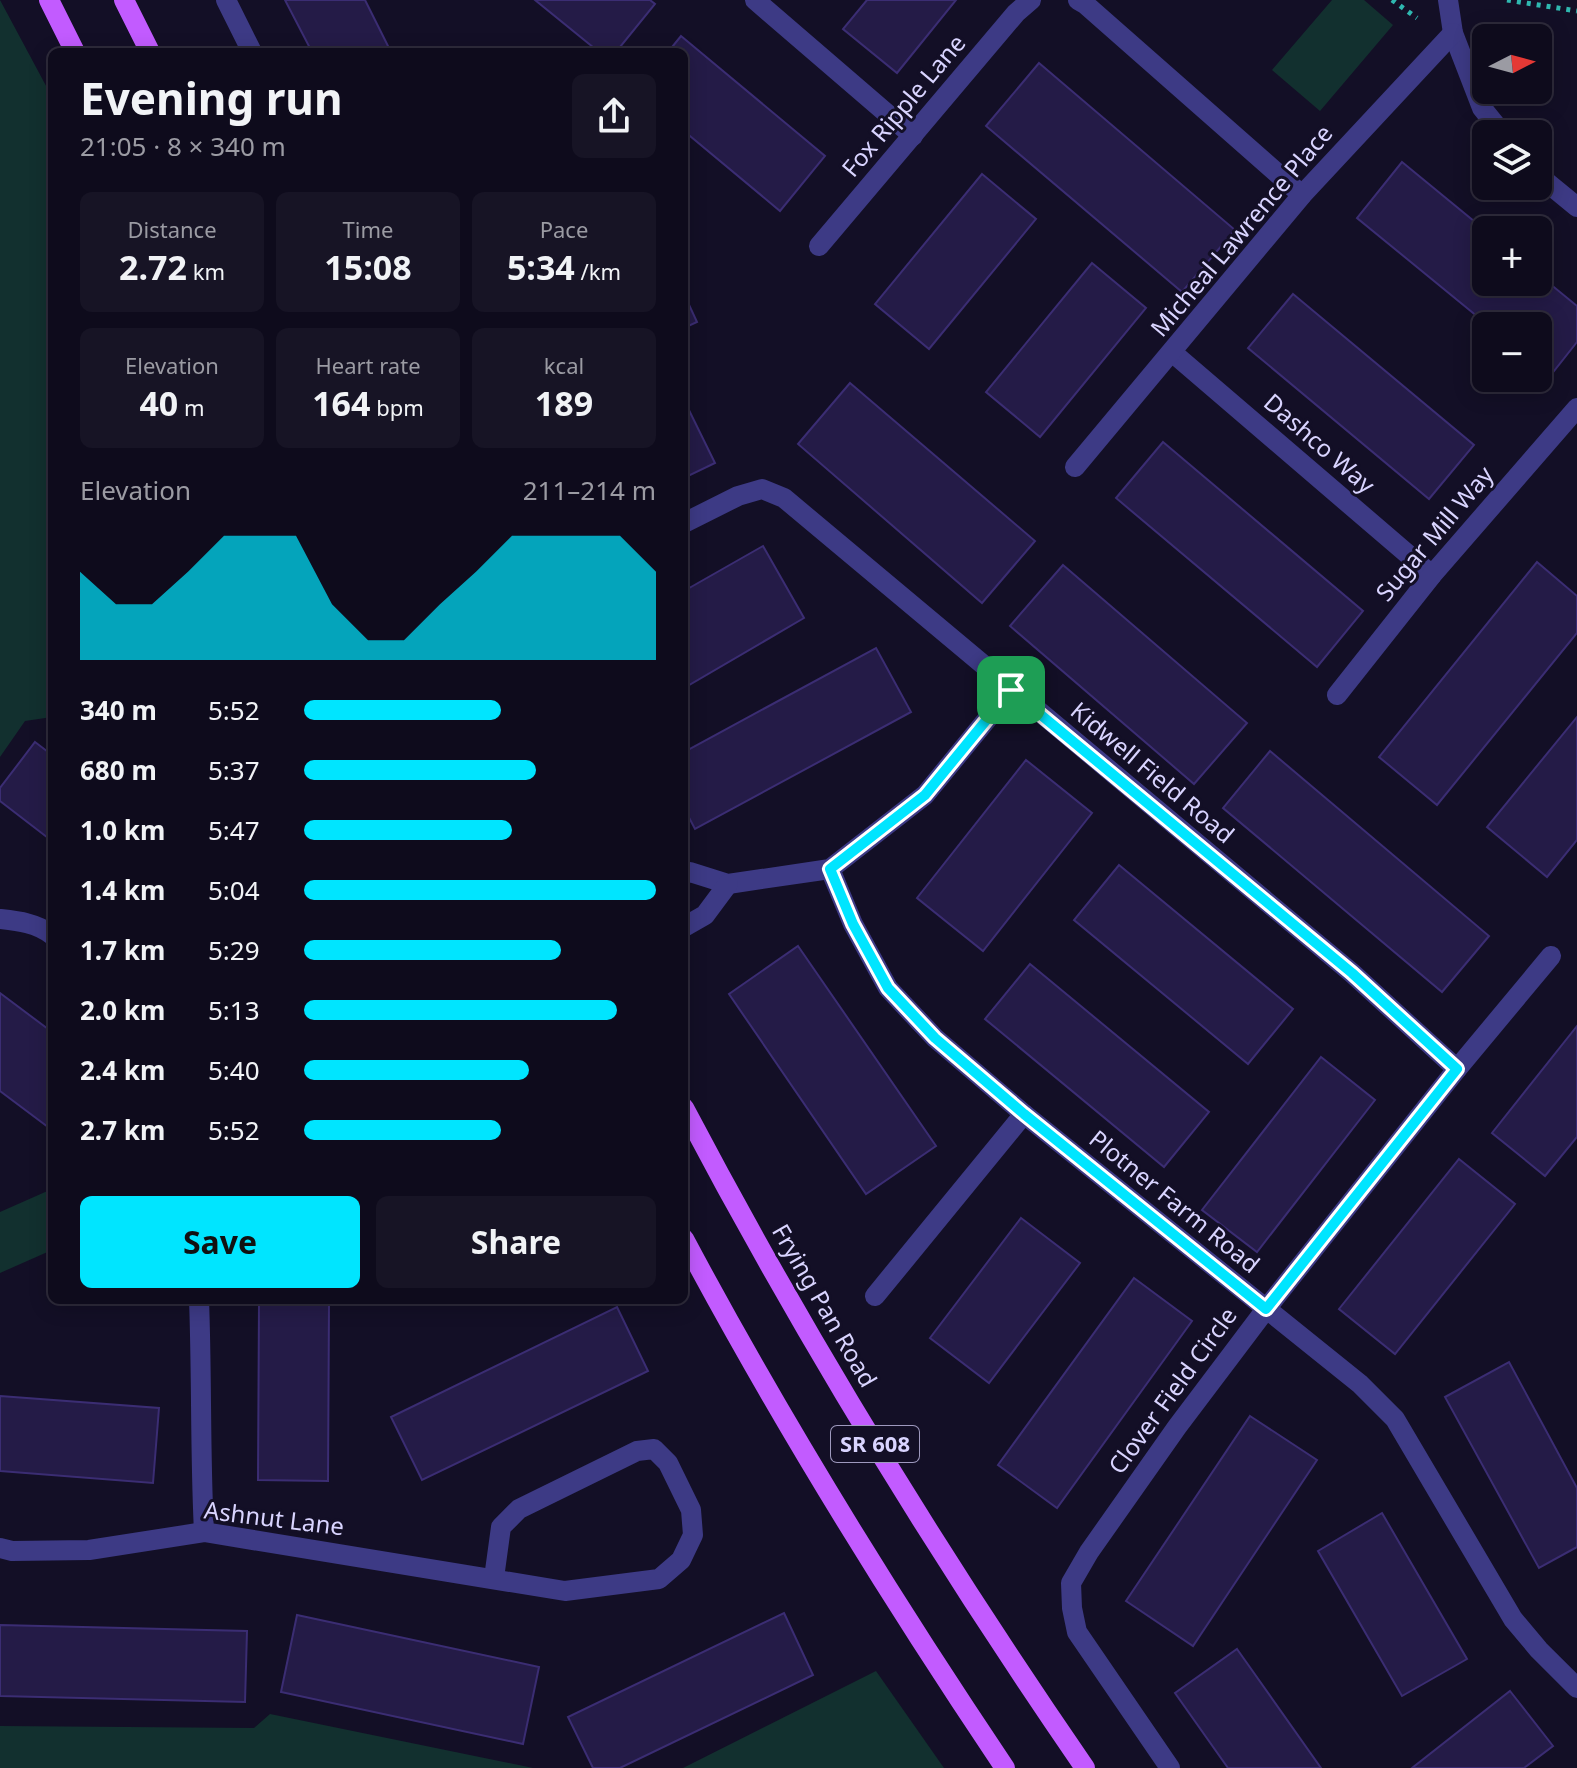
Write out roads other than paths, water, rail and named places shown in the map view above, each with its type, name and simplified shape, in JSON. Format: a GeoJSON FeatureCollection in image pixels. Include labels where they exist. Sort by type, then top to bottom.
{"type":"FeatureCollection","features":[{"type":"Feature","properties":{"kind":"main road"},"geometry":{"type":"LineString","coordinates":[[49,0],[73,48]]}},
{"type":"Feature","properties":{"kind":"main road"},"geometry":{"type":"LineString","coordinates":[[124,0],[148,48]]}},
{"type":"Feature","properties":{"kind":"main road","name":"Frying Pan Road"},"geometry":{"type":"LineString","coordinates":[[688,1116],[740,1215],[934,1542],[1085,1768]]}},
{"type":"Feature","properties":{"kind":"main road","name":"SR 608"},"geometry":{"type":"LineString","coordinates":[[688,1246],[775,1404],[946,1680],[1005,1768]]}},
{"type":"Feature","properties":{"kind":"street"},"geometry":{"type":"LineString","coordinates":[[226,0],[250,48]]}},
{"type":"Feature","properties":{"kind":"street"},"geometry":{"type":"LineString","coordinates":[[755,0],[913,136]]}},
{"type":"Feature","properties":{"kind":"street","name":"Fox Ripple Lane"},"geometry":{"type":"LineString","coordinates":[[819,246],[1016,13],[1031,0]]}},
{"type":"Feature","properties":{"kind":"street"},"geometry":{"type":"LineString","coordinates":[[1078,0],[1302,195]]}},
{"type":"Feature","properties":{"kind":"street"},"geometry":{"type":"LineString","coordinates":[[1448,0],[1453,33],[1482,108],[1492,120]]}},
{"type":"Feature","properties":{"kind":"street","name":"Micheal Lawrence Place"},"geometry":{"type":"LineString","coordinates":[[1075,467],[1302,195],[1453,33]]}},
{"type":"Feature","properties":{"kind":"street"},"geometry":{"type":"LineString","coordinates":[[1552,186],[1577,207]]}},
{"type":"Feature","properties":{"kind":"street","name":"Dashco Way"},"geometry":{"type":"LineString","coordinates":[[1173,353],[1432,575]]}},
{"type":"Feature","properties":{"kind":"street","name":"Sugar Mill Way"},"geometry":{"type":"LineString","coordinates":[[1337,695],[1432,575],[1577,408]]}},
{"type":"Feature","properties":{"kind":"street","name":"Kidwell Field Road"},"geometry":{"type":"LineString","coordinates":[[688,521],[738,496],[762,489],[784,498],[1352,973],[1457,1069]]}},
{"type":"Feature","properties":{"kind":"street"},"geometry":{"type":"LineString","coordinates":[[688,873],[728,884],[830,869],[925,795],[1011,690]]}},
{"type":"Feature","properties":{"kind":"street","name":"Plotner Farm Road"},"geometry":{"type":"LineString","coordinates":[[830,869],[853,924],[888,988],[935,1038],[1024,1114],[1360,1384],[1395,1419],[1513,1619],[1577,1688]]}},
{"type":"Feature","properties":{"kind":"street"},"geometry":{"type":"LineString","coordinates":[[688,925],[705,915],[728,884]]}},
{"type":"Feature","properties":{"kind":"street"},"geometry":{"type":"LineString","coordinates":[[0,919],[48,932]]}},
{"type":"Feature","properties":{"kind":"street","name":"Clover Field Circle"},"geometry":{"type":"LineString","coordinates":[[1170,1768],[1077,1632],[1071,1583],[1089,1552],[1177,1427],[1266,1309],[1551,956]]}},
{"type":"Feature","properties":{"kind":"street"},"geometry":{"type":"LineString","coordinates":[[875,1296],[1024,1114]]}},
{"type":"Feature","properties":{"kind":"street"},"geometry":{"type":"LineString","coordinates":[[199,1304],[204,1532]]}},
{"type":"Feature","properties":{"kind":"street","name":"Ashnut Lane"},"geometry":{"type":"LineString","coordinates":[[0,1548],[12,1551],[89,1550],[204,1532],[565,1591],[659,1579],[681,1560],[693,1535],[691,1510],[668,1463],[654,1449],[637,1451],[519,1509],[501,1527],[494,1578]]}}]}
